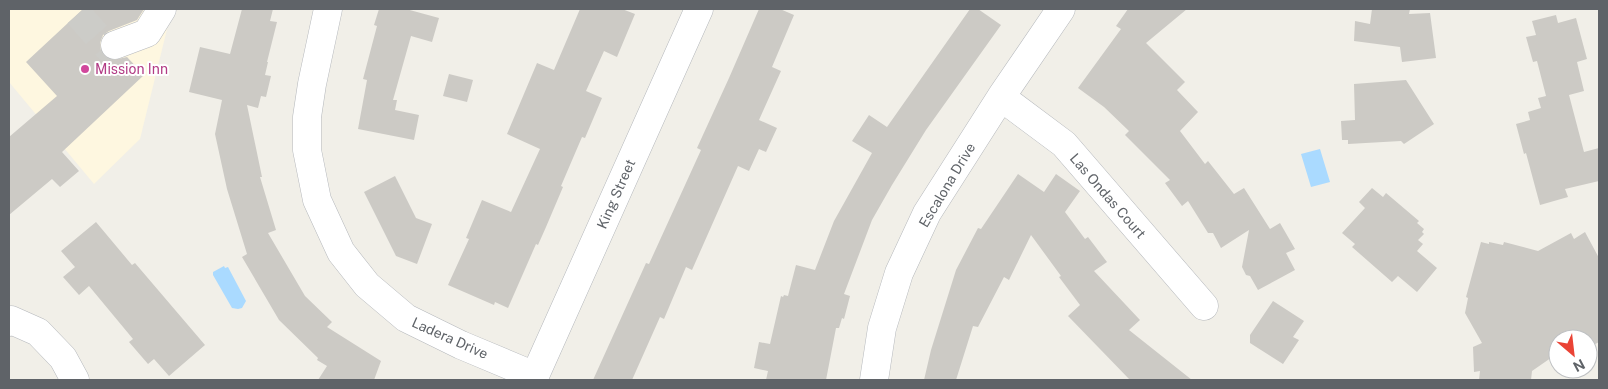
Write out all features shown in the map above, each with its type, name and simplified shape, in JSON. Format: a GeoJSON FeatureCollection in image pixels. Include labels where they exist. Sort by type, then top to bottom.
{"type":"FeatureCollection","features":[{"type":"Feature","properties":{"kind":"street"},"geometry":{"type":"LineString","coordinates":[[115,46],[147,33],[162,9]]}},
{"type":"Feature","properties":{"kind":"street","name":"Ladera Drive"},"geometry":{"type":"LineString","coordinates":[[328,9],[309,101],[307,150],[318,200],[341,252],[367,285],[406,318],[534,378]]}},
{"type":"Feature","properties":{"kind":"street","name":"King Street"},"geometry":{"type":"LineString","coordinates":[[534,378],[699,9]]}},
{"type":"Feature","properties":{"kind":"street","name":"Escalona Drive"},"geometry":{"type":"LineString","coordinates":[[874,380],[882,328],[899,272],[927,213],[1060,9]]}},
{"type":"Feature","properties":{"kind":"street","name":"Las Ondas Court"},"geometry":{"type":"LineString","coordinates":[[1002,97],[1064,144],[1204,306]]}},
{"type":"Feature","properties":{"kind":"street"},"geometry":{"type":"LineString","coordinates":[[9,322],[12,320],[38,332],[63,358],[76,380]]}},
{"type":"Feature","properties":{"kind":"shaded area"},"geometry":{"type":"Polygon","coordinates":[[[9,9],[172,9],[140,139],[94,184],[9,82],[9,9]]]}},
{"type":"Feature","properties":{"kind":"water"},"geometry":{"type":"Polygon","coordinates":[[[1320,149],[1330,182],[1311,187],[1301,154],[1320,149]]]}},
{"type":"Feature","properties":{"kind":"water"},"geometry":{"type":"Polygon","coordinates":[[[224,266],[225,268],[228,267],[246,301],[242,308],[232,308],[213,275],[213,272],[224,266]]]}},
{"type":"Feature","properties":{"kind":"building"},"geometry":{"type":"Polygon","coordinates":[[[83,9],[144,9],[137,20],[103,35],[100,43],[101,51],[105,57],[113,60],[127,57],[144,75],[62,152],[79,171],[60,187],[52,179],[9,215],[9,137],[57,96],[26,62],[83,9]]]}},
{"type":"Feature","properties":{"kind":"building"},"geometry":{"type":"Polygon","coordinates":[[[242,9],[273,9],[270,21],[277,22],[265,75],[271,76],[266,97],[261,96],[258,108],[247,105],[262,177],[260,177],[276,230],[268,233],[305,296],[332,322],[327,327],[381,361],[374,380],[318,380],[327,366],[317,360],[318,358],[279,320],[242,257],[247,254],[227,189],[215,134],[222,100],[189,92],[200,47],[230,54],[242,9]]]}},
{"type":"Feature","properties":{"kind":"building"},"geometry":{"type":"Polygon","coordinates":[[[379,9],[406,9],[439,18],[432,42],[411,36],[393,100],[397,100],[395,110],[419,115],[414,140],[358,129],[367,80],[363,79],[377,26],[374,25],[379,9]]]}},
{"type":"Feature","properties":{"kind":"building"},"geometry":{"type":"Polygon","coordinates":[[[580,9],[622,9],[635,14],[617,57],[604,51],[586,91],[602,98],[585,138],[582,137],[546,227],[538,245],[536,244],[508,308],[495,302],[494,305],[448,285],[469,239],[466,238],[482,200],[511,212],[540,149],[507,134],[537,63],[554,70],[580,9]]]}},
{"type":"Feature","properties":{"kind":"building"},"geometry":{"type":"Polygon","coordinates":[[[759,9],[780,9],[794,15],[772,67],[781,71],[759,120],[777,128],[766,152],[759,149],[749,171],[738,166],[692,270],[686,267],[664,319],[660,317],[632,380],[593,380],[646,263],[649,264],[701,150],[697,148],[759,9]]]}},
{"type":"Feature","properties":{"kind":"building"},"geometry":{"type":"Polygon","coordinates":[[[970,9],[978,9],[1001,25],[926,130],[872,220],[844,294],[850,296],[844,319],[842,318],[839,328],[836,328],[826,380],[766,380],[768,371],[754,368],[759,342],[770,344],[781,296],[788,296],[796,265],[815,270],[834,221],[872,153],[852,141],[869,115],[887,127],[970,9]]]}},
{"type":"Feature","properties":{"kind":"building"},"geometry":{"type":"Polygon","coordinates":[[[1128,9],[1187,9],[1146,43],[1185,82],[1177,90],[1198,112],[1180,131],[1205,164],[1208,161],[1234,194],[1244,188],[1270,229],[1280,223],[1295,249],[1286,253],[1295,270],[1258,290],[1242,267],[1249,230],[1221,248],[1213,233],[1208,233],[1188,201],[1182,206],[1165,183],[1170,180],[1125,135],[1129,131],[1104,107],[1078,88],[1121,29],[1116,26],[1128,9]]]}},
{"type":"Feature","properties":{"kind":"building"},"geometry":{"type":"Polygon","coordinates":[[[1372,9],[1410,9],[1409,14],[1430,13],[1436,58],[1402,62],[1400,47],[1354,41],[1355,21],[1370,24],[1372,9]]]}},
{"type":"Feature","properties":{"kind":"building"},"geometry":{"type":"Polygon","coordinates":[[[1556,15],[1558,23],[1576,18],[1587,59],[1577,62],[1584,91],[1569,95],[1584,152],[1599,148],[1599,181],[1565,189],[1568,197],[1540,205],[1516,124],[1530,120],[1528,112],[1541,108],[1538,98],[1546,96],[1537,61],[1533,62],[1526,37],[1536,35],[1532,21],[1556,15]]]}},
{"type":"Feature","properties":{"kind":"building"},"geometry":{"type":"Polygon","coordinates":[[[449,74],[473,80],[467,102],[443,96],[449,74]]]}},
{"type":"Feature","properties":{"kind":"building"},"geometry":{"type":"Polygon","coordinates":[[[1406,80],[1434,124],[1404,144],[1401,141],[1348,144],[1348,140],[1342,140],[1341,121],[1355,120],[1354,84],[1406,80]]]}},
{"type":"Feature","properties":{"kind":"building"},"geometry":{"type":"Polygon","coordinates":[[[1018,174],[1044,192],[1056,174],[1080,191],[1065,212],[1085,239],[1088,237],[1107,262],[1094,271],[1140,320],[1129,330],[1192,380],[1130,380],[1068,316],[1080,305],[1031,235],[1009,280],[1004,277],[978,327],[973,326],[956,380],[924,380],[931,350],[956,270],[978,228],[981,229],[1018,174]]]}},
{"type":"Feature","properties":{"kind":"building"},"geometry":{"type":"Polygon","coordinates":[[[395,176],[416,218],[432,224],[417,264],[396,256],[364,192],[395,176]]]}},
{"type":"Feature","properties":{"kind":"building"},"geometry":{"type":"Polygon","coordinates":[[[1372,188],[1383,197],[1386,193],[1419,221],[1417,223],[1424,229],[1422,232],[1424,234],[1418,240],[1423,244],[1417,251],[1437,268],[1417,292],[1398,276],[1392,282],[1352,247],[1355,244],[1342,233],[1365,208],[1359,202],[1372,188]]]}},
{"type":"Feature","properties":{"kind":"building"},"geometry":{"type":"Polygon","coordinates":[[[96,222],[132,265],[135,263],[205,345],[169,376],[154,359],[148,364],[129,342],[133,339],[89,286],[79,295],[63,277],[75,267],[61,251],[96,222]]]}},
{"type":"Feature","properties":{"kind":"building"},"geometry":{"type":"Polygon","coordinates":[[[1585,232],[1599,258],[1599,342],[1598,329],[1548,329],[1548,360],[1532,371],[1531,380],[1479,380],[1480,371],[1474,372],[1473,347],[1482,343],[1465,313],[1468,298],[1466,297],[1481,242],[1503,245],[1504,242],[1538,251],[1571,233],[1574,239],[1585,232]]]}},
{"type":"Feature","properties":{"kind":"building"},"geometry":{"type":"Polygon","coordinates":[[[1273,301],[1304,321],[1293,337],[1299,340],[1283,364],[1250,343],[1250,335],[1273,301]]]}},
{"type":"Feature","properties":{"kind":"tunnel"},"geometry":{"type":"LineString","coordinates":[[78,14],[107,47],[115,45]]}},
{"type":"Feature","properties":{"kind":"place","name":"Mission Inn"},"geometry":{"type":"Point","coordinates":[85,69]}}]}
